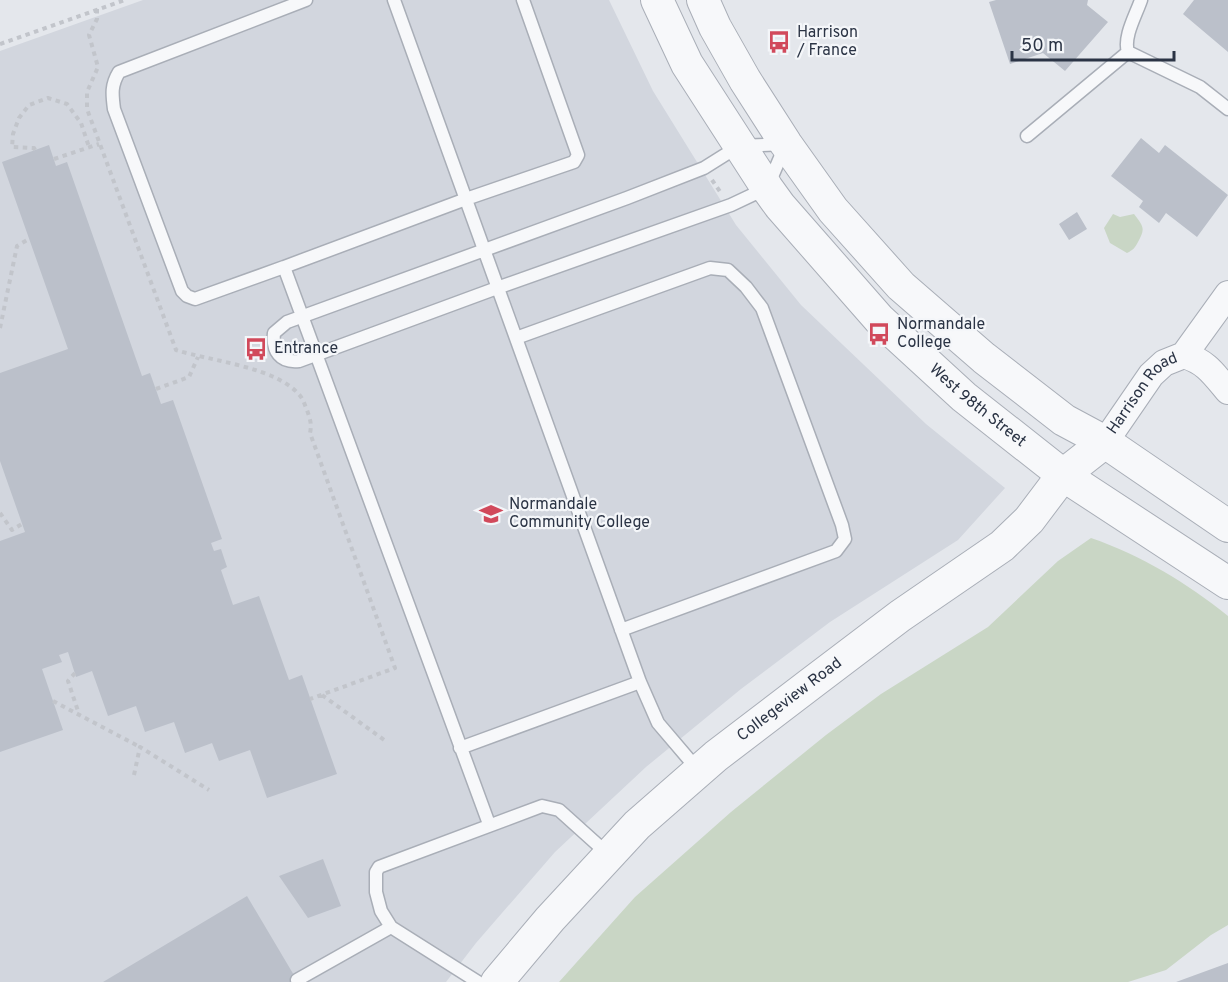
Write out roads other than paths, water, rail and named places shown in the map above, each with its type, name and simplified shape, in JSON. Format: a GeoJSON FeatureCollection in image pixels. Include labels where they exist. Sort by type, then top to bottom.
{"type":"FeatureCollection","features":[{"type":"Feature","properties":{"kind":"street","name":"West 98th Street"},"geometry":{"type":"LineString","coordinates":[[657,0],[687,64],[767,188],[780,206],[879,319],[964,397],[1063,475],[1228,583]]}},
{"type":"Feature","properties":{"kind":"street"},"geometry":{"type":"LineString","coordinates":[[703,0],[715,27],[745,80],[786,144],[833,210],[901,285],[984,358],[1064,420],[1105,442],[1228,526]]}},
{"type":"Feature","properties":{"kind":"street","name":"Harrison Road"},"geometry":{"type":"LineString","coordinates":[[1105,442],[1151,375],[1164,363],[1184,355],[1228,294]]}},
{"type":"Feature","properties":{"kind":"street"},"geometry":{"type":"LineString","coordinates":[[1184,355],[1199,360],[1210,369],[1228,391]]}},
{"type":"Feature","properties":{"kind":"street","name":"Collegeview Road"},"geometry":{"type":"LineString","coordinates":[[497,982],[550,919],[637,825],[716,756],[900,615],[1002,546],[1029,520],[1063,475],[1105,442]]}},
{"type":"Feature","properties":{"kind":"lane"},"geometry":{"type":"LineString","coordinates":[[306,0],[126,68],[119,72],[114,81],[111,92],[114,109],[182,291],[187,296],[195,299],[574,162],[579,155],[523,0]]}},
{"type":"Feature","properties":{"kind":"lane"},"geometry":{"type":"LineString","coordinates":[[393,0],[640,682],[658,723],[699,771]]}},
{"type":"Feature","properties":{"kind":"lane"},"geometry":{"type":"LineString","coordinates":[[1142,0],[1131,25],[1126,48],[1128,52],[1200,87],[1228,109]]}},
{"type":"Feature","properties":{"kind":"lane"},"geometry":{"type":"LineString","coordinates":[[1027,136],[1128,52]]}},
{"type":"Feature","properties":{"kind":"lane"},"geometry":{"type":"LineString","coordinates":[[786,144],[767,188],[731,205],[299,361],[286,361],[274,347],[274,333],[278,328],[301,316],[627,198],[704,168],[739,146],[786,144]]}},
{"type":"Feature","properties":{"kind":"lane"},"geometry":{"type":"LineString","coordinates":[[284,267],[489,824]]}},
{"type":"Feature","properties":{"kind":"lane"},"geometry":{"type":"LineString","coordinates":[[516,338],[710,268],[728,270],[746,287],[762,308],[842,525],[846,539],[836,550],[621,630]]}},
{"type":"Feature","properties":{"kind":"lane"},"geometry":{"type":"LineString","coordinates":[[460,748],[640,682]]}},
{"type":"Feature","properties":{"kind":"lane"},"geometry":{"type":"LineString","coordinates":[[478,982],[391,927],[381,911],[376,892],[376,872],[379,867],[542,806],[559,810],[609,855]]}},
{"type":"Feature","properties":{"kind":"lane"},"geometry":{"type":"LineString","coordinates":[[297,980],[391,927]]}},
{"type":"Feature","properties":{"kind":"place","name":"Harrison / France"},"geometry":{"type":"Point","coordinates":[779,42]}},
{"type":"Feature","properties":{"kind":"place","name":"Normandale College"},"geometry":{"type":"Point","coordinates":[879,334]}},
{"type":"Feature","properties":{"kind":"place","name":"Entrance"},"geometry":{"type":"Point","coordinates":[256,349]}},
{"type":"Feature","properties":{"kind":"place","name":"Normandale Community College"},"geometry":{"type":"Point","coordinates":[491,514]}}]}
